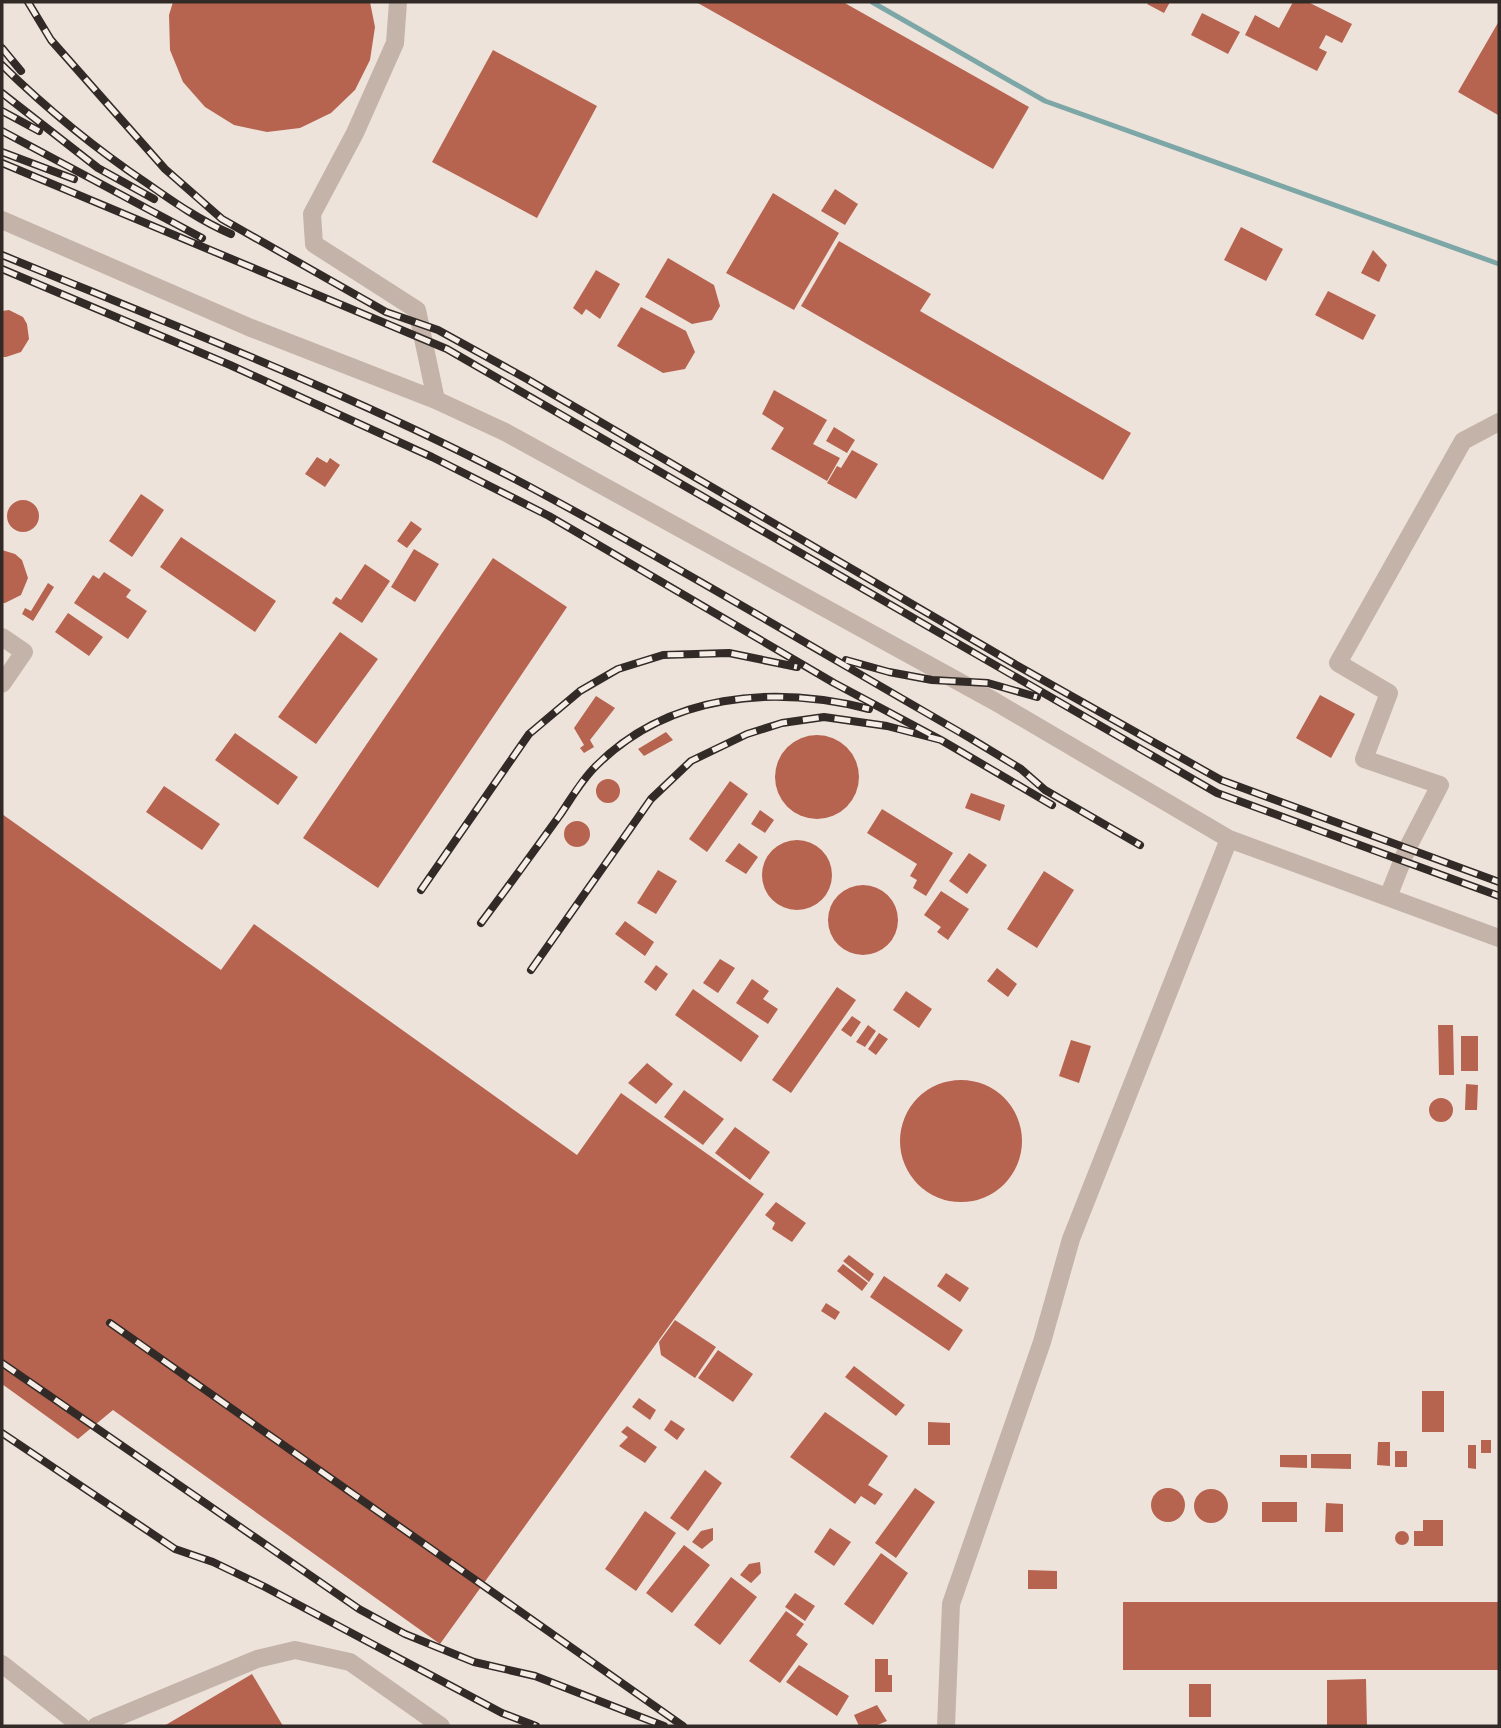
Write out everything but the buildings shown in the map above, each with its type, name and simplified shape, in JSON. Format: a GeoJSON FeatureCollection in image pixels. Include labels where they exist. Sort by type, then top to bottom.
{"type":"FeatureCollection","features":[{"type":"Feature","properties":{"kind":"lane"},"geometry":{"type":"LineString","coordinates":[[398,2],[395,43],[355,133],[312,214],[314,244],[417,310],[436,400]]}},
{"type":"Feature","properties":{"kind":"lane"},"geometry":{"type":"LineString","coordinates":[[2,220],[251,328],[436,400],[505,432],[946,674],[1229,839],[1499,938]]}},
{"type":"Feature","properties":{"kind":"lane"},"geometry":{"type":"LineString","coordinates":[[1388,897],[1407,849],[1440,785],[1364,759],[1389,693],[1338,663],[1463,441],[1499,422]]}},
{"type":"Feature","properties":{"kind":"lane"},"geometry":{"type":"LineString","coordinates":[[2,637],[24,652],[2,684]]}},
{"type":"Feature","properties":{"kind":"lane"},"geometry":{"type":"LineString","coordinates":[[946,1726],[951,1604],[1042,1342],[1071,1239],[1229,839]]}},
{"type":"Feature","properties":{"kind":"lane"},"geometry":{"type":"LineString","coordinates":[[96,1726],[257,1659],[295,1650],[350,1662],[441,1726]]}},
{"type":"Feature","properties":{"kind":"lane"},"geometry":{"type":"LineString","coordinates":[[2,1664],[81,1726]]}},
{"type":"Feature","properties":{"kind":"waterway"},"geometry":{"type":"LineString","coordinates":[[872,2],[1045,101],[1499,264]]}},
{"type":"Feature","properties":{"kind":"railway"},"geometry":{"type":"LineString","coordinates":[[28,2],[51,40],[165,169],[222,219],[386,312],[438,330],[527,379],[1018,666],[1221,780],[1499,882]]}},
{"type":"Feature","properties":{"kind":"railway"},"geometry":{"type":"LineString","coordinates":[[2,48],[21,71]]}},
{"type":"Feature","properties":{"kind":"railway"},"geometry":{"type":"LineString","coordinates":[[2,65],[91,143],[188,211],[231,234]]}},
{"type":"Feature","properties":{"kind":"railway"},"geometry":{"type":"LineString","coordinates":[[2,93],[98,168],[154,199]]}},
{"type":"Feature","properties":{"kind":"railway"},"geometry":{"type":"LineString","coordinates":[[2,111],[39,131]]}},
{"type":"Feature","properties":{"kind":"railway"},"geometry":{"type":"LineString","coordinates":[[2,131],[202,238]]}},
{"type":"Feature","properties":{"kind":"railway"},"geometry":{"type":"LineString","coordinates":[[2,152],[74,179]]}},
{"type":"Feature","properties":{"kind":"railway"},"geometry":{"type":"LineString","coordinates":[[2,163],[447,349],[1217,793],[1499,896]]}},
{"type":"Feature","properties":{"kind":"railway"},"geometry":{"type":"LineString","coordinates":[[2,255],[335,393],[530,487],[696,579],[970,738],[1021,769],[1045,790],[1140,845]]}},
{"type":"Feature","properties":{"kind":"railway"},"geometry":{"type":"LineString","coordinates":[[2,269],[230,365],[432,457],[549,516],[834,683],[941,740]]}},
{"type":"Feature","properties":{"kind":"railway"},"geometry":{"type":"LineString","coordinates":[[421,890],[529,734],[580,691],[618,669],[663,655],[729,653],[797,667]]}},
{"type":"Feature","properties":{"kind":"railway"},"geometry":{"type":"LineString","coordinates":[[846,660],[932,680],[988,683],[1037,697]]}},
{"type":"Feature","properties":{"kind":"railway"},"geometry":{"type":"LineString","coordinates":[[481,923],[590,772],[624,742],[655,723],[688,710],[723,701],[759,697],[833,702],[869,709]]}},
{"type":"Feature","properties":{"kind":"railway"},"geometry":{"type":"LineString","coordinates":[[531,970],[651,799],[691,761],[747,734],[782,723],[824,717],[887,726],[941,740],[1052,805]]}},
{"type":"Feature","properties":{"kind":"railway"},"geometry":{"type":"LineString","coordinates":[[110,1323],[683,1726]]}},
{"type":"Feature","properties":{"kind":"railway"},"geometry":{"type":"LineString","coordinates":[[2,1363],[359,1609],[405,1634],[474,1662],[535,1676],[664,1726]]}},
{"type":"Feature","properties":{"kind":"railway"},"geometry":{"type":"LineString","coordinates":[[2,1433],[175,1549],[213,1562],[265,1587],[502,1713],[536,1726]]}}]}
